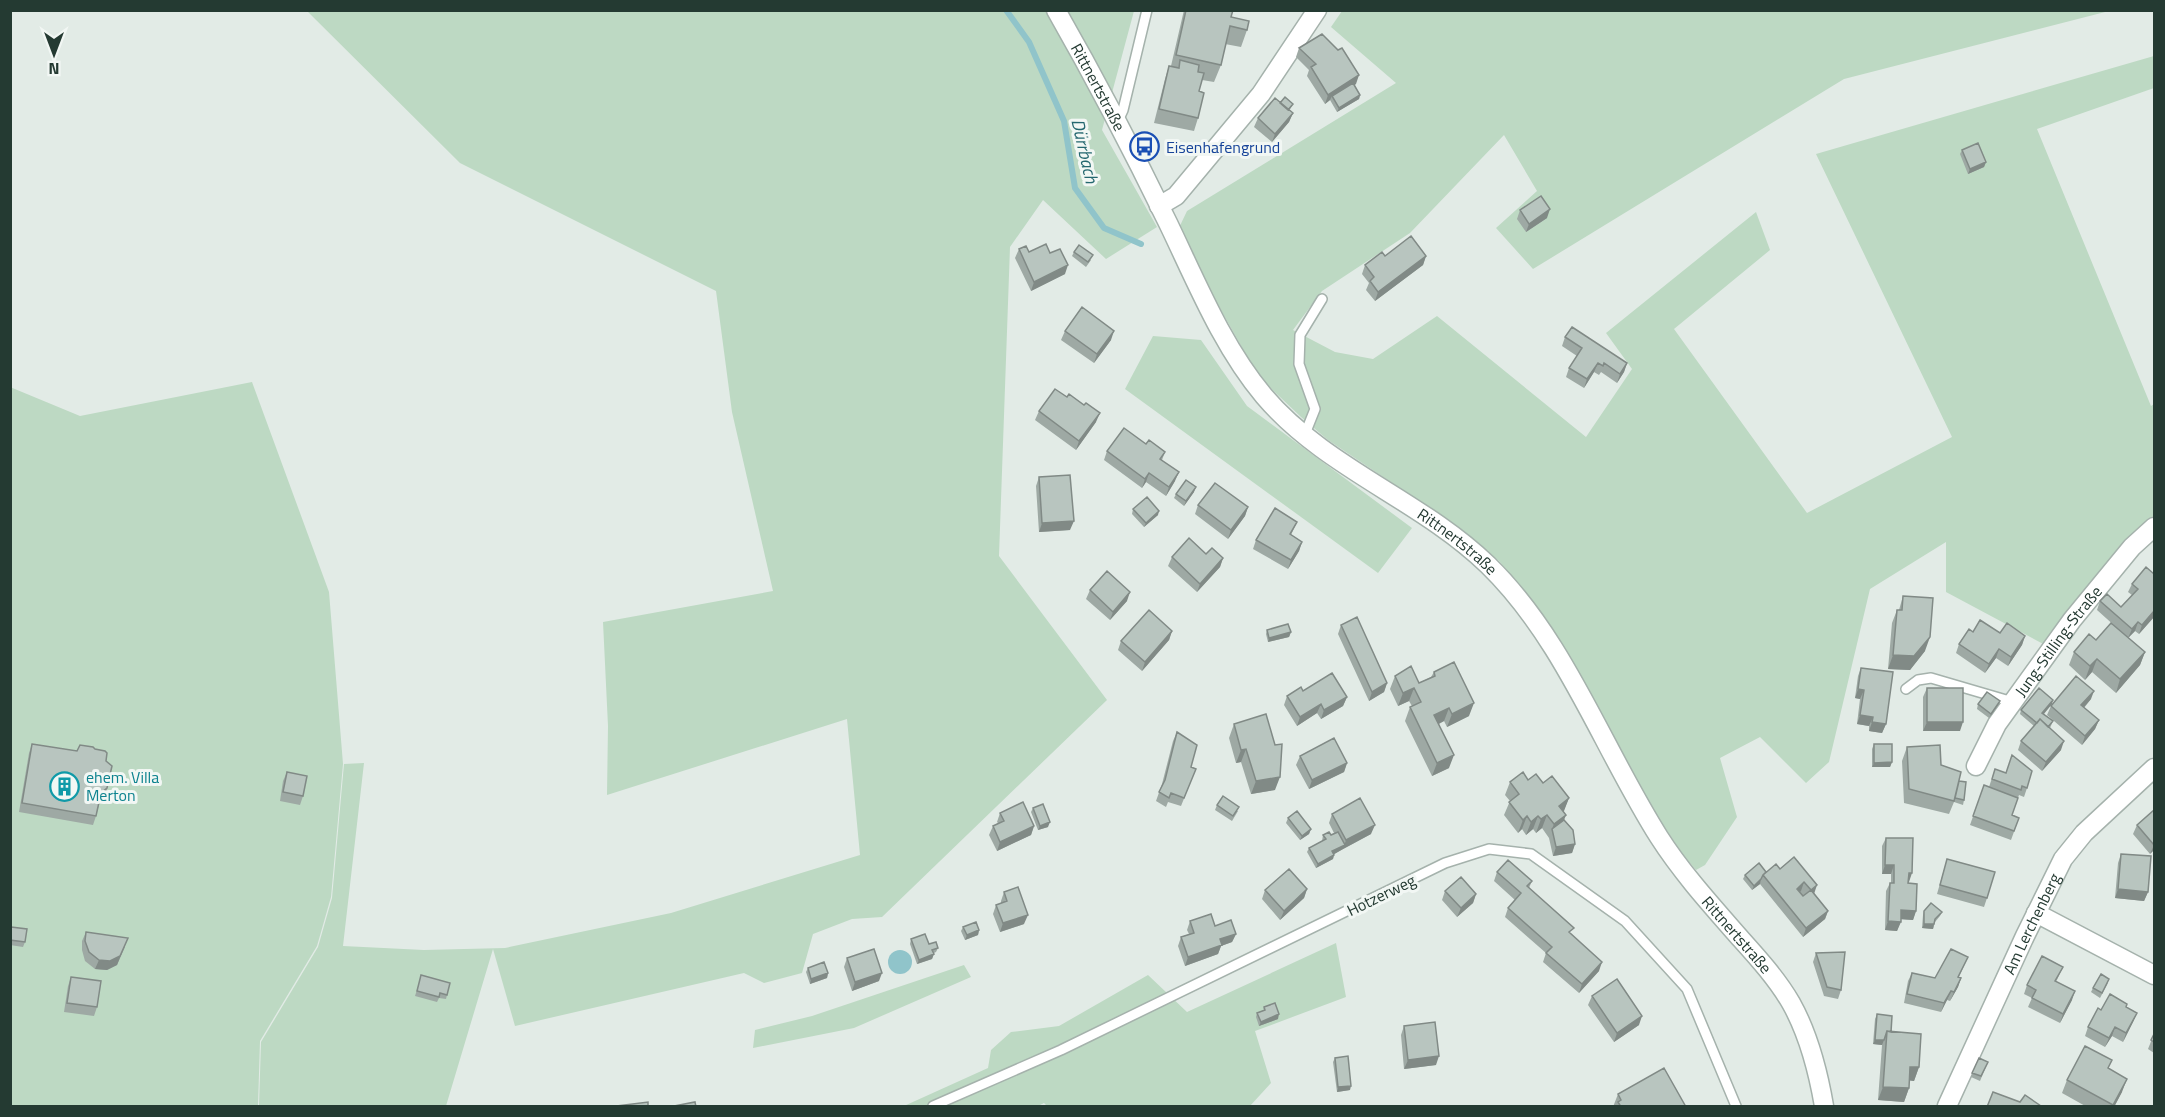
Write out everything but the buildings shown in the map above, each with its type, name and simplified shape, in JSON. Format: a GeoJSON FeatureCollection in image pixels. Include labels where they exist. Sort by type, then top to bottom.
{"type":"FeatureCollection","features":[{"type":"Feature","properties":{"kind":"street","name":"Rittnertstraße"},"geometry":{"type":"LineString","coordinates":[[1056,10],[1160,206],[1208,304],[1246,372],[1265,398],[1305,435],[1461,542],[1494,571],[1534,619],[1557,654],[1660,840],[1758,958],[1790,1002],[1815,1060],[1824,1107]]}},
{"type":"Feature","properties":{"kind":"street"},"geometry":{"type":"LineString","coordinates":[[1160,206],[1176,196],[1261,94],[1317,10]]}},
{"type":"Feature","properties":{"kind":"street","name":"Jung-Stilling-Straße"},"geometry":{"type":"LineString","coordinates":[[1976,766],[1997,724],[2072,620],[2132,546],[2154,527]]}},
{"type":"Feature","properties":{"kind":"street","name":"Am Lerchenberg"},"geometry":{"type":"LineString","coordinates":[[1947,1107],[2063,859],[2084,833],[2154,768]]}},
{"type":"Feature","properties":{"kind":"street"},"geometry":{"type":"LineString","coordinates":[[2036,913],[2154,975]]}},
{"type":"Feature","properties":{"kind":"lane"},"geometry":{"type":"LineString","coordinates":[[1117,123],[1123,110],[1147,10]]}},
{"type":"Feature","properties":{"kind":"lane"},"geometry":{"type":"LineString","coordinates":[[1305,435],[1315,409],[1299,364],[1300,335],[1322,299]]}},
{"type":"Feature","properties":{"kind":"lane"},"geometry":{"type":"LineString","coordinates":[[1906,689],[1918,680],[1931,678],[2013,702]]}},
{"type":"Feature","properties":{"kind":"lane","name":"Hotzerweg"},"geometry":{"type":"LineString","coordinates":[[933,1107],[1061,1050],[1445,863],[1489,849],[1531,854],[1625,921],[1687,989],[1736,1107]]}},
{"type":"Feature","properties":{"kind":"green space"},"geometry":{"type":"Polygon","coordinates":[[[307,11],[1134,11],[1102,130],[1157,227],[1106,259],[1043,200],[1010,247],[999,556],[1107,700],[882,917],[852,919],[813,934],[802,973],[764,983],[744,973],[515,1026],[493,949],[446,1106],[259,1106],[261,1042],[318,947],[332,898],[344,764],[364,763],[343,946],[424,950],[505,948],[671,913],[860,855],[847,719],[607,795],[608,726],[603,622],[773,591],[732,412],[716,291],[460,163],[307,11]]]}},
{"type":"Feature","properties":{"kind":"green space"},"geometry":{"type":"Polygon","coordinates":[[[1342,11],[2109,11],[1844,79],[1533,269],[1496,228],[1537,191],[1504,135],[1410,233],[1322,291],[1293,330],[1335,352],[1373,359],[1437,316],[1586,437],[1632,369],[1606,333],[1756,212],[1770,250],[1674,329],[1807,513],[1952,437],[1816,154],[2154,56],[2154,88],[2037,129],[2151,406],[2154,404],[2154,521],[2045,645],[1946,592],[1946,542],[1870,589],[1829,762],[1806,783],[1760,737],[1720,758],[1737,817],[1705,865],[1696,870],[1654,812],[1590,694],[1537,607],[1499,561],[1431,509],[1328,440],[1258,376],[1177,232],[1187,211],[1396,83],[1331,27],[1342,11]]]}},
{"type":"Feature","properties":{"kind":"green space"},"geometry":{"type":"Polygon","coordinates":[[[1153,336],[1201,340],[1247,406],[1412,528],[1378,573],[1125,389],[1153,336]]]}},
{"type":"Feature","properties":{"kind":"green space"},"geometry":{"type":"Polygon","coordinates":[[[252,382],[329,592],[343,764],[331,897],[317,946],[260,1041],[258,1106],[11,1106],[10,387],[80,416],[252,382]]]}},
{"type":"Feature","properties":{"kind":"green space"},"geometry":{"type":"Polygon","coordinates":[[[1336,943],[1346,997],[1255,1031],[1271,1083],[1250,1106],[1047,1106],[1044,1103],[1038,1106],[904,1106],[988,1068],[991,1050],[1011,1032],[1059,1026],[1148,975],[1187,1012],[1336,943]]]}},
{"type":"Feature","properties":{"kind":"green space"},"geometry":{"type":"Polygon","coordinates":[[[964,965],[971,977],[854,1028],[753,1048],[755,1030],[812,1016],[964,965]]]}},
{"type":"Feature","properties":{"kind":"water"},"geometry":{"type":"Polygon","coordinates":[[[895,950],[905,950],[912,957],[912,967],[905,974],[895,974],[888,967],[888,957],[895,950]]]}},
{"type":"Feature","properties":{"kind":"waterway","name":"Dürrbach"},"geometry":{"type":"LineString","coordinates":[[1006,10],[1029,42],[1064,121],[1075,188],[1104,228],[1141,244]]}},
{"type":"Feature","properties":{"kind":"place","name":"Eisenhafengrund"},"geometry":{"type":"Point","coordinates":[1145,147]}},
{"type":"Feature","properties":{"kind":"place","name":"ehem. Villa Merton"},"geometry":{"type":"Point","coordinates":[65,786]}}]}
